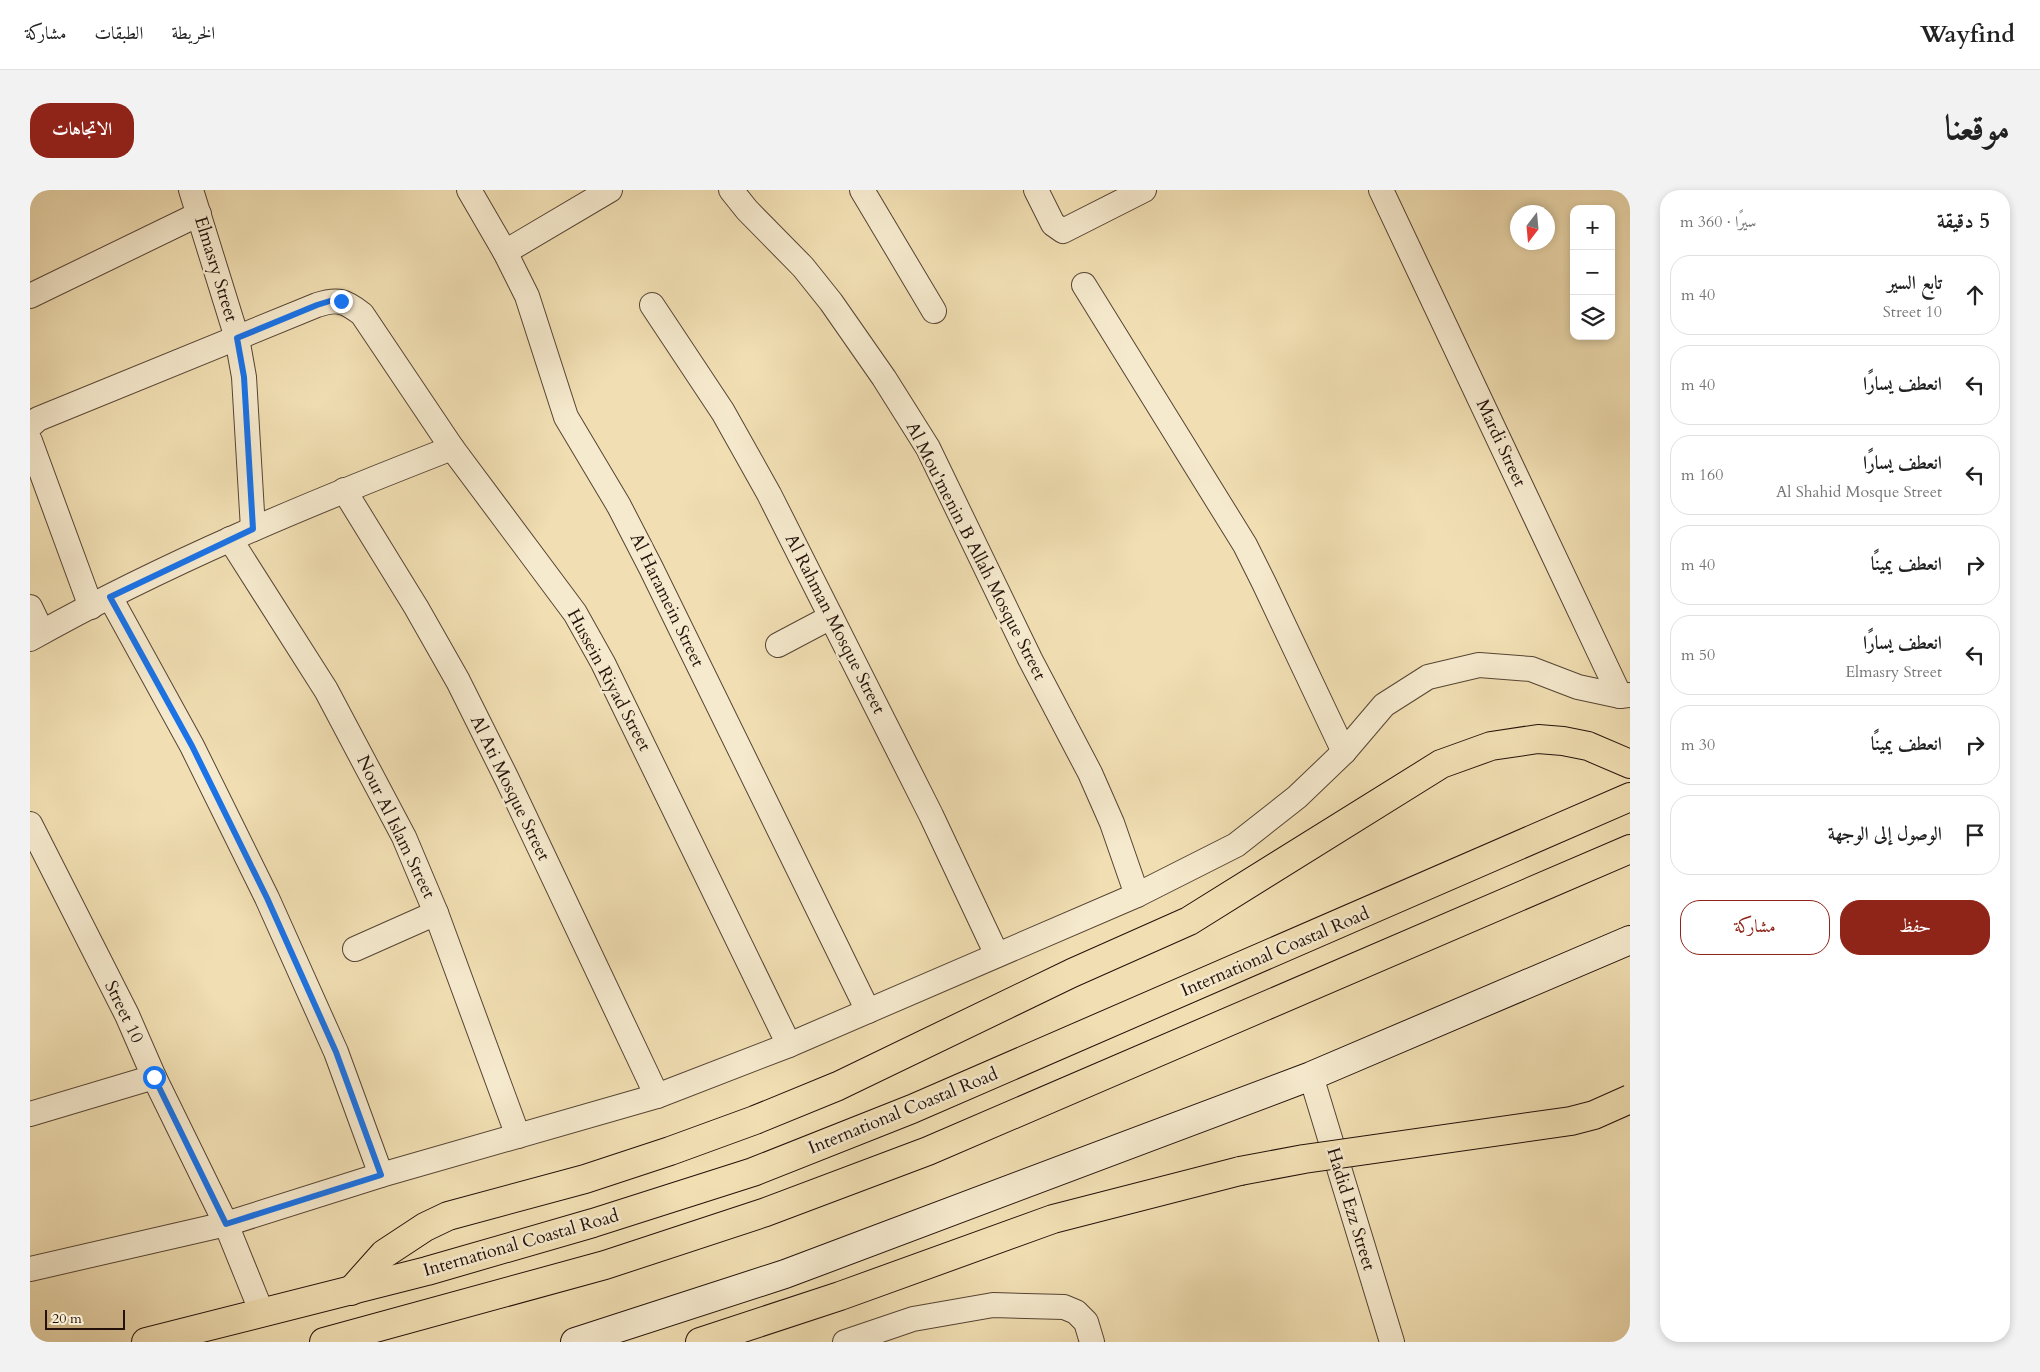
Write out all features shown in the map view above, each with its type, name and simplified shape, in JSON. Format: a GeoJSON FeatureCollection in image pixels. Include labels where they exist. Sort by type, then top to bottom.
{"type":"FeatureCollection","features":[{"type":"Feature","properties":{"kind":"highway"},"geometry":{"type":"LineString","coordinates":[[351,1291],[366,1272],[390,1250],[425,1227],[448,1216],[584,1179],[670,1151],[755,1120],[838,1086],[1072,974],[1189,921],[1441,764],[1468,753],[1514,742],[1555,740],[1588,746],[1611,754],[1630,764]]}},
{"type":"Feature","properties":{"kind":"highway","name":"International Coastal Road"},"geometry":{"type":"LineString","coordinates":[[146,1342],[427,1271],[584,1226],[753,1172],[912,1109],[1630,797]]}},
{"type":"Feature","properties":{"kind":"highway"},"geometry":{"type":"LineString","coordinates":[[324,1342],[605,1265],[766,1212],[928,1151],[1630,849]]}},
{"type":"Feature","properties":{"kind":"highway"},"geometry":{"type":"LineString","coordinates":[[700,1342],[840,1296],[1053,1219],[1240,1171],[1304,1159],[1571,1121],[1601,1112],[1630,1099]]}},
{"type":"Feature","properties":{"kind":"street","name":"Elmasry Street"},"geometry":{"type":"LineString","coordinates":[[191,190],[237,338],[244,377],[253,529]]}},
{"type":"Feature","properties":{"kind":"street","name":"Al Haramein Street"},"geometry":{"type":"LineString","coordinates":[[469,190],[505,252],[526,296],[566,417],[619,506],[651,568],[868,1011]]}},
{"type":"Feature","properties":{"kind":"street"},"geometry":{"type":"LineString","coordinates":[[505,252],[610,190]]}},
{"type":"Feature","properties":{"kind":"street","name":"Al Mou'menin B Allah Mosque Street"},"geometry":{"type":"LineString","coordinates":[[730,190],[746,210],[803,267],[831,302],[884,378],[928,448],[1030,659],[1090,773],[1112,823],[1137,895]]}},
{"type":"Feature","properties":{"kind":"street"},"geometry":{"type":"LineString","coordinates":[[862,190],[934,310]]}},
{"type":"Feature","properties":{"kind":"street"},"geometry":{"type":"LineString","coordinates":[[1036,190],[1053,224],[1063,230],[1139,191]]}},
{"type":"Feature","properties":{"kind":"street","name":"Mardi Street"},"geometry":{"type":"LineString","coordinates":[[1381,190],[1625,695]]}},
{"type":"Feature","properties":{"kind":"street"},"geometry":{"type":"LineString","coordinates":[[30,296],[198,214]]}},
{"type":"Feature","properties":{"kind":"street"},"geometry":{"type":"LineString","coordinates":[[1084,285],[1245,545],[1344,752]]}},
{"type":"Feature","properties":{"kind":"street","name":"Hussein Riyad Street"},"geometry":{"type":"LineString","coordinates":[[237,338],[330,301],[341,301],[352,306],[362,314],[452,448],[575,613],[603,663],[790,1045]]}},
{"type":"Feature","properties":{"kind":"street","name":"Al Rahman Mosque Street"},"geometry":{"type":"LineString","coordinates":[[652,305],[723,412],[769,494],[931,815],[997,955]]}},
{"type":"Feature","properties":{"kind":"street"},"geometry":{"type":"LineString","coordinates":[[30,426],[38,419],[237,338]]}},
{"type":"Feature","properties":{"kind":"street"},"geometry":{"type":"LineString","coordinates":[[30,441],[100,602],[192,746],[267,898],[336,1052],[381,1175]]}},
{"type":"Feature","properties":{"kind":"street"},"geometry":{"type":"LineString","coordinates":[[30,607],[36,636],[230,538],[344,490],[452,448]]}},
{"type":"Feature","properties":{"kind":"street","name":"Al Ati Mosque Street"},"geometry":{"type":"LineString","coordinates":[[344,490],[416,607],[458,681],[512,788],[657,1096]]}},
{"type":"Feature","properties":{"kind":"street","name":"Nour Al Islam Street"},"geometry":{"type":"LineString","coordinates":[[230,538],[326,690],[404,837],[436,913],[518,1136]]}},
{"type":"Feature","properties":{"kind":"street"},"geometry":{"type":"LineString","coordinates":[[778,645],[831,617]]}},
{"type":"Feature","properties":{"kind":"street"},"geometry":{"type":"LineString","coordinates":[[30,1269],[226,1224],[381,1175],[657,1096],[790,1045],[1137,895],[1236,845],[1297,798],[1344,752],[1384,705],[1428,677],[1479,665],[1531,669],[1578,687],[1625,695]]}},
{"type":"Feature","properties":{"kind":"street","name":"Street 10"},"geometry":{"type":"LineString","coordinates":[[30,824],[127,1015],[154,1077],[226,1224],[262,1313]]}},
{"type":"Feature","properties":{"kind":"street"},"geometry":{"type":"LineString","coordinates":[[355,949],[436,913]]}},
{"type":"Feature","properties":{"kind":"street"},"geometry":{"type":"LineString","coordinates":[[574,1342],[785,1274],[1311,1076],[1630,940]]}},
{"type":"Feature","properties":{"kind":"street","name":"Hadid Ezz Street"},"geometry":{"type":"LineString","coordinates":[[1311,1076],[1392,1342]]}},
{"type":"Feature","properties":{"kind":"street"},"geometry":{"type":"LineString","coordinates":[[30,1114],[154,1077]]}},
{"type":"Feature","properties":{"kind":"street"},"geometry":{"type":"LineString","coordinates":[[845,1342],[913,1319],[993,1305],[1064,1307],[1076,1312],[1086,1322],[1092,1342]]}},
{"type":"Feature","properties":{"kind":"route"},"geometry":{"type":"LineString","coordinates":[[154,1077],[226,1224],[381,1175],[336,1052],[267,898],[192,746],[110,597],[230,538],[253,529],[244,377],[237,338],[317,305],[330,301],[341,301]]}}]}
